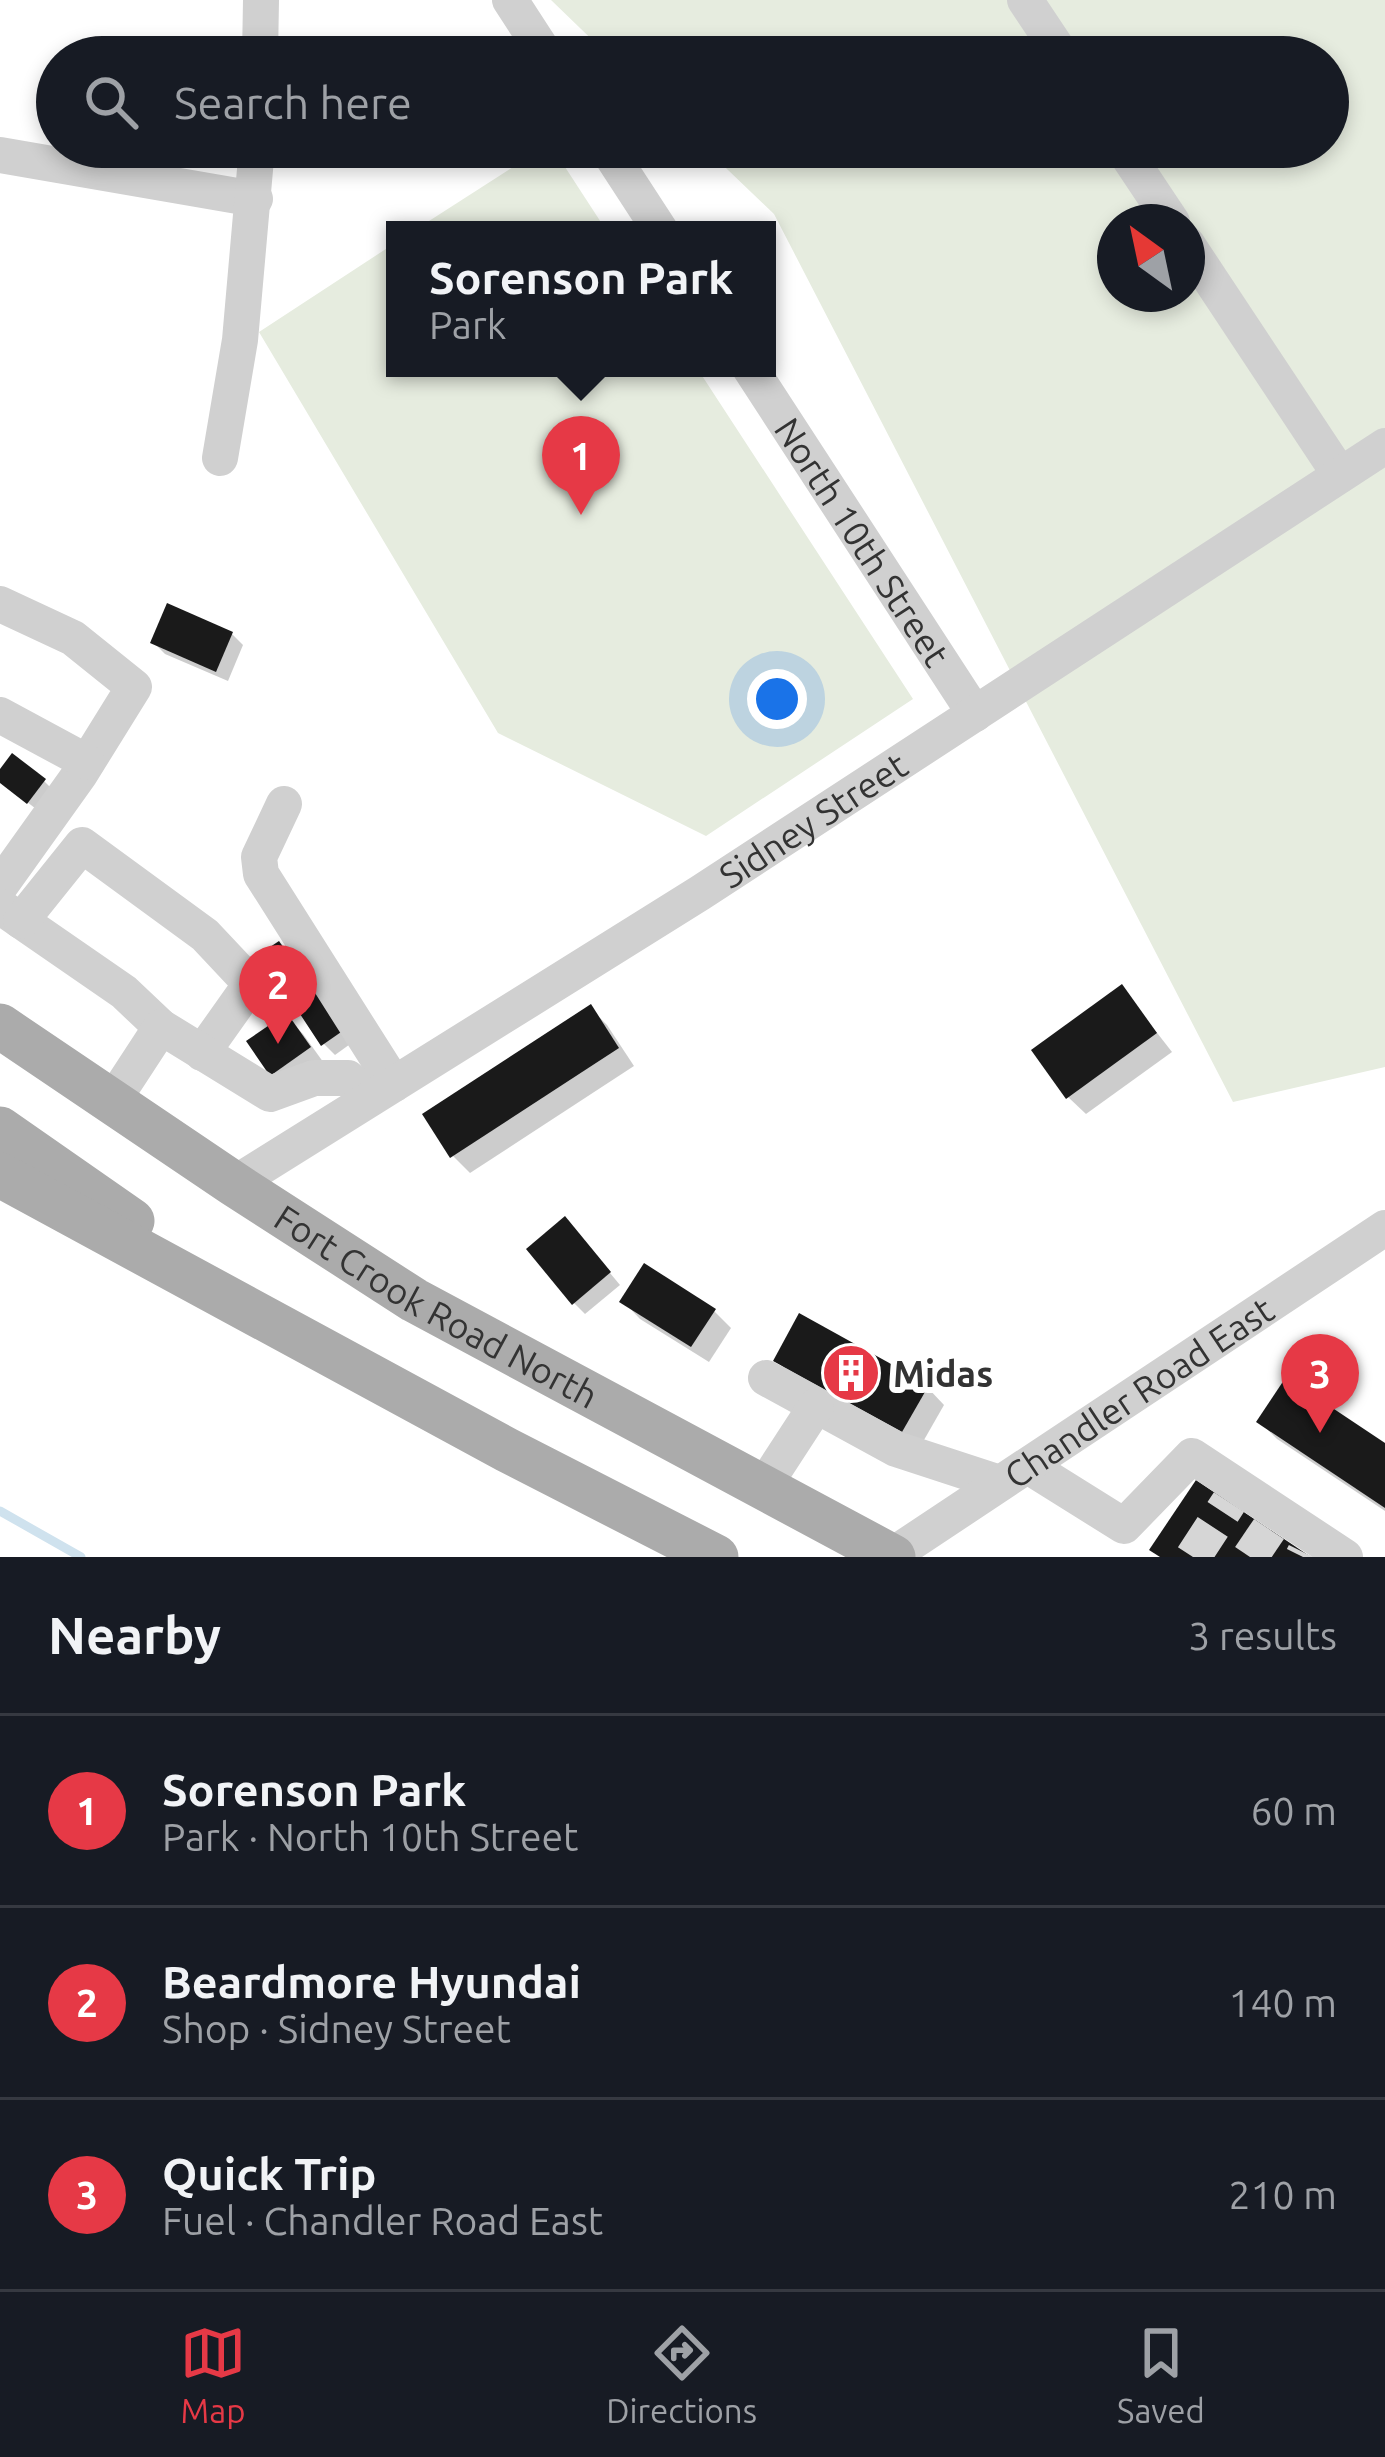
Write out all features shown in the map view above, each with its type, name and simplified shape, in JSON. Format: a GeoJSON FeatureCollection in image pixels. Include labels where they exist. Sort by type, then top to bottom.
{"type":"FeatureCollection","features":[{"type":"Feature","properties":{"kind":"main road","name":"Fort Crook Road North"},"geometry":{"type":"LineString","coordinates":[[0,1026],[414,1300],[890,1557]]}},
{"type":"Feature","properties":{"kind":"main road"},"geometry":{"type":"LineString","coordinates":[[0,1129],[292,1333]]}},
{"type":"Feature","properties":{"kind":"main road"},"geometry":{"type":"LineString","coordinates":[[0,1175],[716,1557]]}},
{"type":"Feature","properties":{"kind":"main road"},"geometry":{"type":"LineString","coordinates":[[586,1491],[661,1557]]}},
{"type":"Feature","properties":{"kind":"street"},"geometry":{"type":"LineString","coordinates":[[260,36],[261,0]]}},
{"type":"Feature","properties":{"kind":"street"},"geometry":{"type":"LineString","coordinates":[[510,0],[533,36]]}},
{"type":"Feature","properties":{"kind":"street"},"geometry":{"type":"LineString","coordinates":[[1025,0],[1049,36]]}},
{"type":"Feature","properties":{"kind":"street"},"geometry":{"type":"LineString","coordinates":[[0,155],[36,161]]}},
{"type":"Feature","properties":{"kind":"street"},"geometry":{"type":"LineString","coordinates":[[75,168],[255,199]]}},
{"type":"Feature","properties":{"kind":"street"},"geometry":{"type":"LineString","coordinates":[[220,458],[241,340],[256,168]]}},
{"type":"Feature","properties":{"kind":"street"},"geometry":{"type":"LineString","coordinates":[[620,168],[654,221]]}},
{"type":"Feature","properties":{"kind":"street"},"geometry":{"type":"LineString","coordinates":[[1136,168],[1160,204]]}},
{"type":"Feature","properties":{"kind":"street"},"geometry":{"type":"LineString","coordinates":[[1205,271],[1340,475]]}},
{"type":"Feature","properties":{"kind":"street","name":"North 10th Street"},"geometry":{"type":"LineString","coordinates":[[756,377],[975,714]]}},
{"type":"Feature","properties":{"kind":"street","name":"Sidney Street"},"geometry":{"type":"LineString","coordinates":[[234,1184],[975,714],[1385,446]]}},
{"type":"Feature","properties":{"kind":"street"},"geometry":{"type":"LineString","coordinates":[[0,604],[74,638],[134,687],[0,886]]}},
{"type":"Feature","properties":{"kind":"street"},"geometry":{"type":"LineString","coordinates":[[0,715],[87,762]]}},
{"type":"Feature","properties":{"kind":"street"},"geometry":{"type":"LineString","coordinates":[[284,804],[259,857],[261,874],[383,1091]]}},
{"type":"Feature","properties":{"kind":"street"},"geometry":{"type":"LineString","coordinates":[[202,1053],[251,984],[206,935],[82,844],[10,914],[124,992],[161,1027],[202,1053],[269,1094],[314,1078],[348,1078],[383,1091]]}},
{"type":"Feature","properties":{"kind":"street"},"geometry":{"type":"LineString","coordinates":[[112,1102],[161,1027]]}},
{"type":"Feature","properties":{"kind":"street","name":"Chandler Road East"},"geometry":{"type":"LineString","coordinates":[[890,1557],[1385,1228]]}},
{"type":"Feature","properties":{"kind":"street"},"geometry":{"type":"LineString","coordinates":[[766,1378],[896,1449],[1014,1474],[1127,1541],[1192,1456],[1234,1494],[1322,1549]]}},
{"type":"Feature","properties":{"kind":"street"},"geometry":{"type":"LineString","coordinates":[[762,1489],[816,1406]]}},
{"type":"Feature","properties":{"kind":"shaded area"},"geometry":{"type":"Polygon","coordinates":[[[551,0],[1385,0],[1385,1067],[1233,1102],[774,214],[726,168],[1349,168],[1349,36],[588,36],[551,0]]]}},
{"type":"Feature","properties":{"kind":"shaded area"},"geometry":{"type":"Polygon","coordinates":[[[511,168],[566,168],[600,221],[429,221],[511,168]]]}},
{"type":"Feature","properties":{"kind":"shaded area"},"geometry":{"type":"Polygon","coordinates":[[[386,249],[386,377],[703,377],[913,699],[706,836],[498,733],[259,332],[386,249]]]}},
{"type":"Feature","properties":{"kind":"building"},"geometry":{"type":"Polygon","coordinates":[[[167,603],[233,632],[216,672],[150,643],[167,603]]]}},
{"type":"Feature","properties":{"kind":"building"},"geometry":{"type":"Polygon","coordinates":[[[12,753],[46,779],[27,804],[0,783],[0,769],[12,753]]]}},
{"type":"Feature","properties":{"kind":"building"},"geometry":{"type":"Polygon","coordinates":[[[279,941],[293,961],[269,978],[255,957],[279,941]]]}},
{"type":"Feature","properties":{"kind":"building"},"geometry":{"type":"Polygon","coordinates":[[[297,979],[308,996],[317,990],[344,1030],[321,1046],[283,988],[297,979]]]}},
{"type":"Feature","properties":{"kind":"building"},"geometry":{"type":"Polygon","coordinates":[[[1122,984],[1157,1033],[1066,1099],[1031,1050],[1122,984]]]}},
{"type":"Feature","properties":{"kind":"building"},"geometry":{"type":"Polygon","coordinates":[[[591,1004],[619,1048],[450,1158],[422,1114],[591,1004]]]}},
{"type":"Feature","properties":{"kind":"building"},"geometry":{"type":"Polygon","coordinates":[[[287,1013],[311,1047],[270,1076],[246,1041],[287,1013]]]}},
{"type":"Feature","properties":{"kind":"building"},"geometry":{"type":"Polygon","coordinates":[[[565,1216],[611,1272],[572,1305],[526,1249],[565,1216]]]}},
{"type":"Feature","properties":{"kind":"building"},"geometry":{"type":"Polygon","coordinates":[[[644,1263],[716,1309],[691,1347],[619,1302],[644,1263]]]}},
{"type":"Feature","properties":{"kind":"building","name":"Midas"},"geometry":{"type":"Polygon","coordinates":[[[799,1313],[929,1385],[902,1432],[773,1361],[799,1313]]]}},
{"type":"Feature","properties":{"kind":"building"},"geometry":{"type":"Polygon","coordinates":[[[1286,1377],[1385,1443],[1385,1508],[1256,1422],[1286,1377]]]}},
{"type":"Feature","properties":{"kind":"building"},"geometry":{"type":"Polygon","coordinates":[[[1196,1480],[1311,1557],[1160,1557],[1149,1550],[1196,1480]]]}},
{"type":"Feature","properties":{"kind":"waterway"},"geometry":{"type":"LineString","coordinates":[[0,1511],[81,1557]]}},
{"type":"Feature","properties":{"kind":"tunnel"},"geometry":{"type":"LineString","coordinates":[[1193,1557],[1229,1502]]}},
{"type":"Feature","properties":{"kind":"tunnel"},"geometry":{"type":"LineString","coordinates":[[1250,1557],[1269,1529]]}},
{"type":"Feature","properties":{"kind":"tunnel"},"geometry":{"type":"LineString","coordinates":[[1303,1557],[1305,1553]]}},
{"type":"Feature","properties":{"kind":"place","name":"Sorenson Park"},"geometry":{"type":"Point","coordinates":[581,515]}},
{"type":"Feature","properties":{"kind":"place","name":"Beardmore Hyundai"},"geometry":{"type":"Point","coordinates":[278,1044]}},
{"type":"Feature","properties":{"kind":"place","name":"Midas"},"geometry":{"type":"Point","coordinates":[851,1373]}},
{"type":"Feature","properties":{"kind":"place","name":"Quick Trip"},"geometry":{"type":"Point","coordinates":[1320,1433]}}]}
